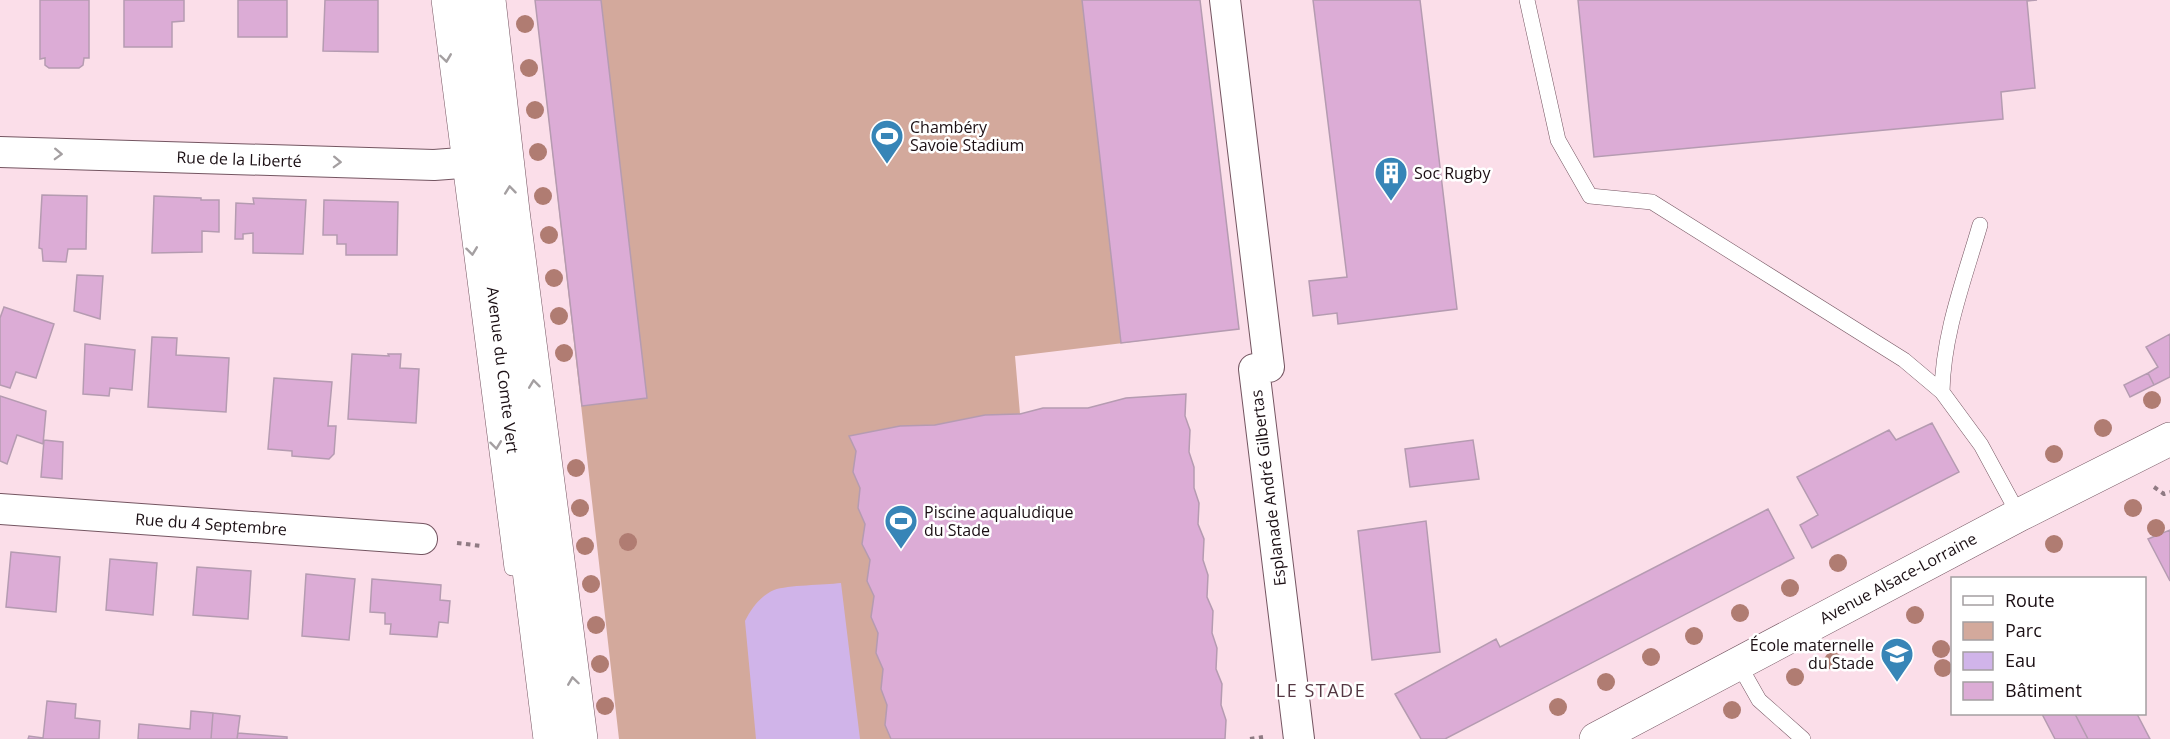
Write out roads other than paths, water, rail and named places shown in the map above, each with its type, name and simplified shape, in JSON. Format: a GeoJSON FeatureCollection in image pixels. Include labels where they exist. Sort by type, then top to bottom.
{"type":"FeatureCollection","features":[{"type":"Feature","properties":{"kind":"main road","name":"Avenue du Comte Vert"},"geometry":{"type":"LineString","coordinates":[[458,0],[469,160],[550,739]]}},
{"type":"Feature","properties":{"kind":"main road","name":"Avenue du Comte Vert"},"geometry":{"type":"LineString","coordinates":[[489,0],[518,259],[581,739]]}},
{"type":"Feature","properties":{"kind":"main road","name":"Avenue Alsace-Lorraine"},"geometry":{"type":"LineString","coordinates":[[1596,739],[2019,514],[2170,439]]}},
{"type":"Feature","properties":{"kind":"street","name":"Esplanade André Gilbertas"},"geometry":{"type":"LineString","coordinates":[[1225,0],[1269,367],[1254,369],[1299,739]]}},
{"type":"Feature","properties":{"kind":"street","name":"Rue de la Liberté"},"geometry":{"type":"LineString","coordinates":[[0,152],[434,165],[469,160]]}},
{"type":"Feature","properties":{"kind":"street","name":"Rue du 4 Septembre"},"geometry":{"type":"LineString","coordinates":[[0,509],[422,539]]}},
{"type":"Feature","properties":{"kind":"lane"},"geometry":{"type":"LineString","coordinates":[[439,0],[469,160],[514,582]]}},
{"type":"Feature","properties":{"kind":"lane"},"geometry":{"type":"LineString","coordinates":[[1527,0],[1558,140],[1590,196],[1652,202],[1904,360],[1942,392],[1981,445],[2019,514]]}},
{"type":"Feature","properties":{"kind":"lane"},"geometry":{"type":"LineString","coordinates":[[1942,392],[1943,362],[1950,328],[1980,225]]}},
{"type":"Feature","properties":{"kind":"lane"},"geometry":{"type":"LineString","coordinates":[[1738,663],[1759,700],[1803,739]]}},
{"type":"Feature","properties":{"kind":"water"},"geometry":{"type":"Polygon","coordinates":[[[841,583],[860,739],[756,739],[745,621],[747,616],[760,599],[774,590],[841,583]]]}},
{"type":"Feature","properties":{"kind":"place","name":"Chambéry Savoie Stadium"},"geometry":{"type":"Point","coordinates":[887,165]}},
{"type":"Feature","properties":{"kind":"place","name":"Soc Rugby"},"geometry":{"type":"Point","coordinates":[1391,202]}},
{"type":"Feature","properties":{"kind":"place","name":"Piscine aqualudique du Stade"},"geometry":{"type":"Point","coordinates":[901,550]}},
{"type":"Feature","properties":{"kind":"place","name":"École maternelle du Stade"},"geometry":{"type":"Point","coordinates":[1897,683]}},
{"type":"Feature","properties":{"kind":"district","name":"LE STADE"},"geometry":{"type":"Point","coordinates":[1321,691]}}]}
